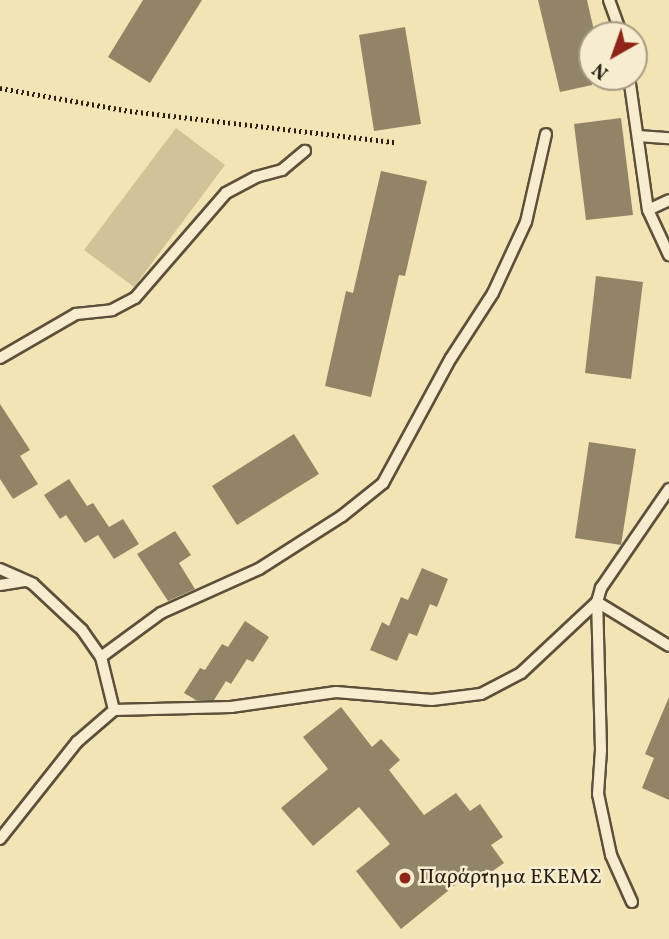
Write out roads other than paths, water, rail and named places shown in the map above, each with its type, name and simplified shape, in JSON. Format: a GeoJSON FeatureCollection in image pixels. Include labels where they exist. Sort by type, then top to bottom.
{"type":"FeatureCollection","features":[{"type":"Feature","properties":{"kind":"lane"},"geometry":{"type":"LineString","coordinates":[[609,0],[617,21]]}},
{"type":"Feature","properties":{"kind":"lane"},"geometry":{"type":"LineString","coordinates":[[631,91],[648,209],[669,256]]}},
{"type":"Feature","properties":{"kind":"lane"},"geometry":{"type":"LineString","coordinates":[[100,657],[161,613],[259,569],[342,516],[383,484],[451,358],[493,293],[526,222],[546,134]]}},
{"type":"Feature","properties":{"kind":"lane"},"geometry":{"type":"LineString","coordinates":[[638,136],[669,138]]}},
{"type":"Feature","properties":{"kind":"lane"},"geometry":{"type":"LineString","coordinates":[[0,358],[76,314],[112,310],[135,298],[226,192],[256,177],[282,170],[305,151]]}},
{"type":"Feature","properties":{"kind":"lane"},"geometry":{"type":"LineString","coordinates":[[648,209],[669,200]]}},
{"type":"Feature","properties":{"kind":"lane"},"geometry":{"type":"LineString","coordinates":[[632,902],[611,855],[598,794],[601,750],[597,602],[601,588],[669,489]]}},
{"type":"Feature","properties":{"kind":"lane"},"geometry":{"type":"LineString","coordinates":[[0,569],[33,584],[82,631],[100,657],[114,710]]}},
{"type":"Feature","properties":{"kind":"lane"},"geometry":{"type":"LineString","coordinates":[[0,585],[26,581]]}},
{"type":"Feature","properties":{"kind":"lane"},"geometry":{"type":"LineString","coordinates":[[597,602],[669,646]]}},
{"type":"Feature","properties":{"kind":"lane"},"geometry":{"type":"LineString","coordinates":[[0,839],[76,742],[114,710],[231,707],[336,692],[432,700],[481,694],[521,673],[597,602]]}},
{"type":"Feature","properties":{"kind":"place","name":"Παράρτημα ΕΚΕΜΣ"},"geometry":{"type":"Point","coordinates":[405,878]}}]}
